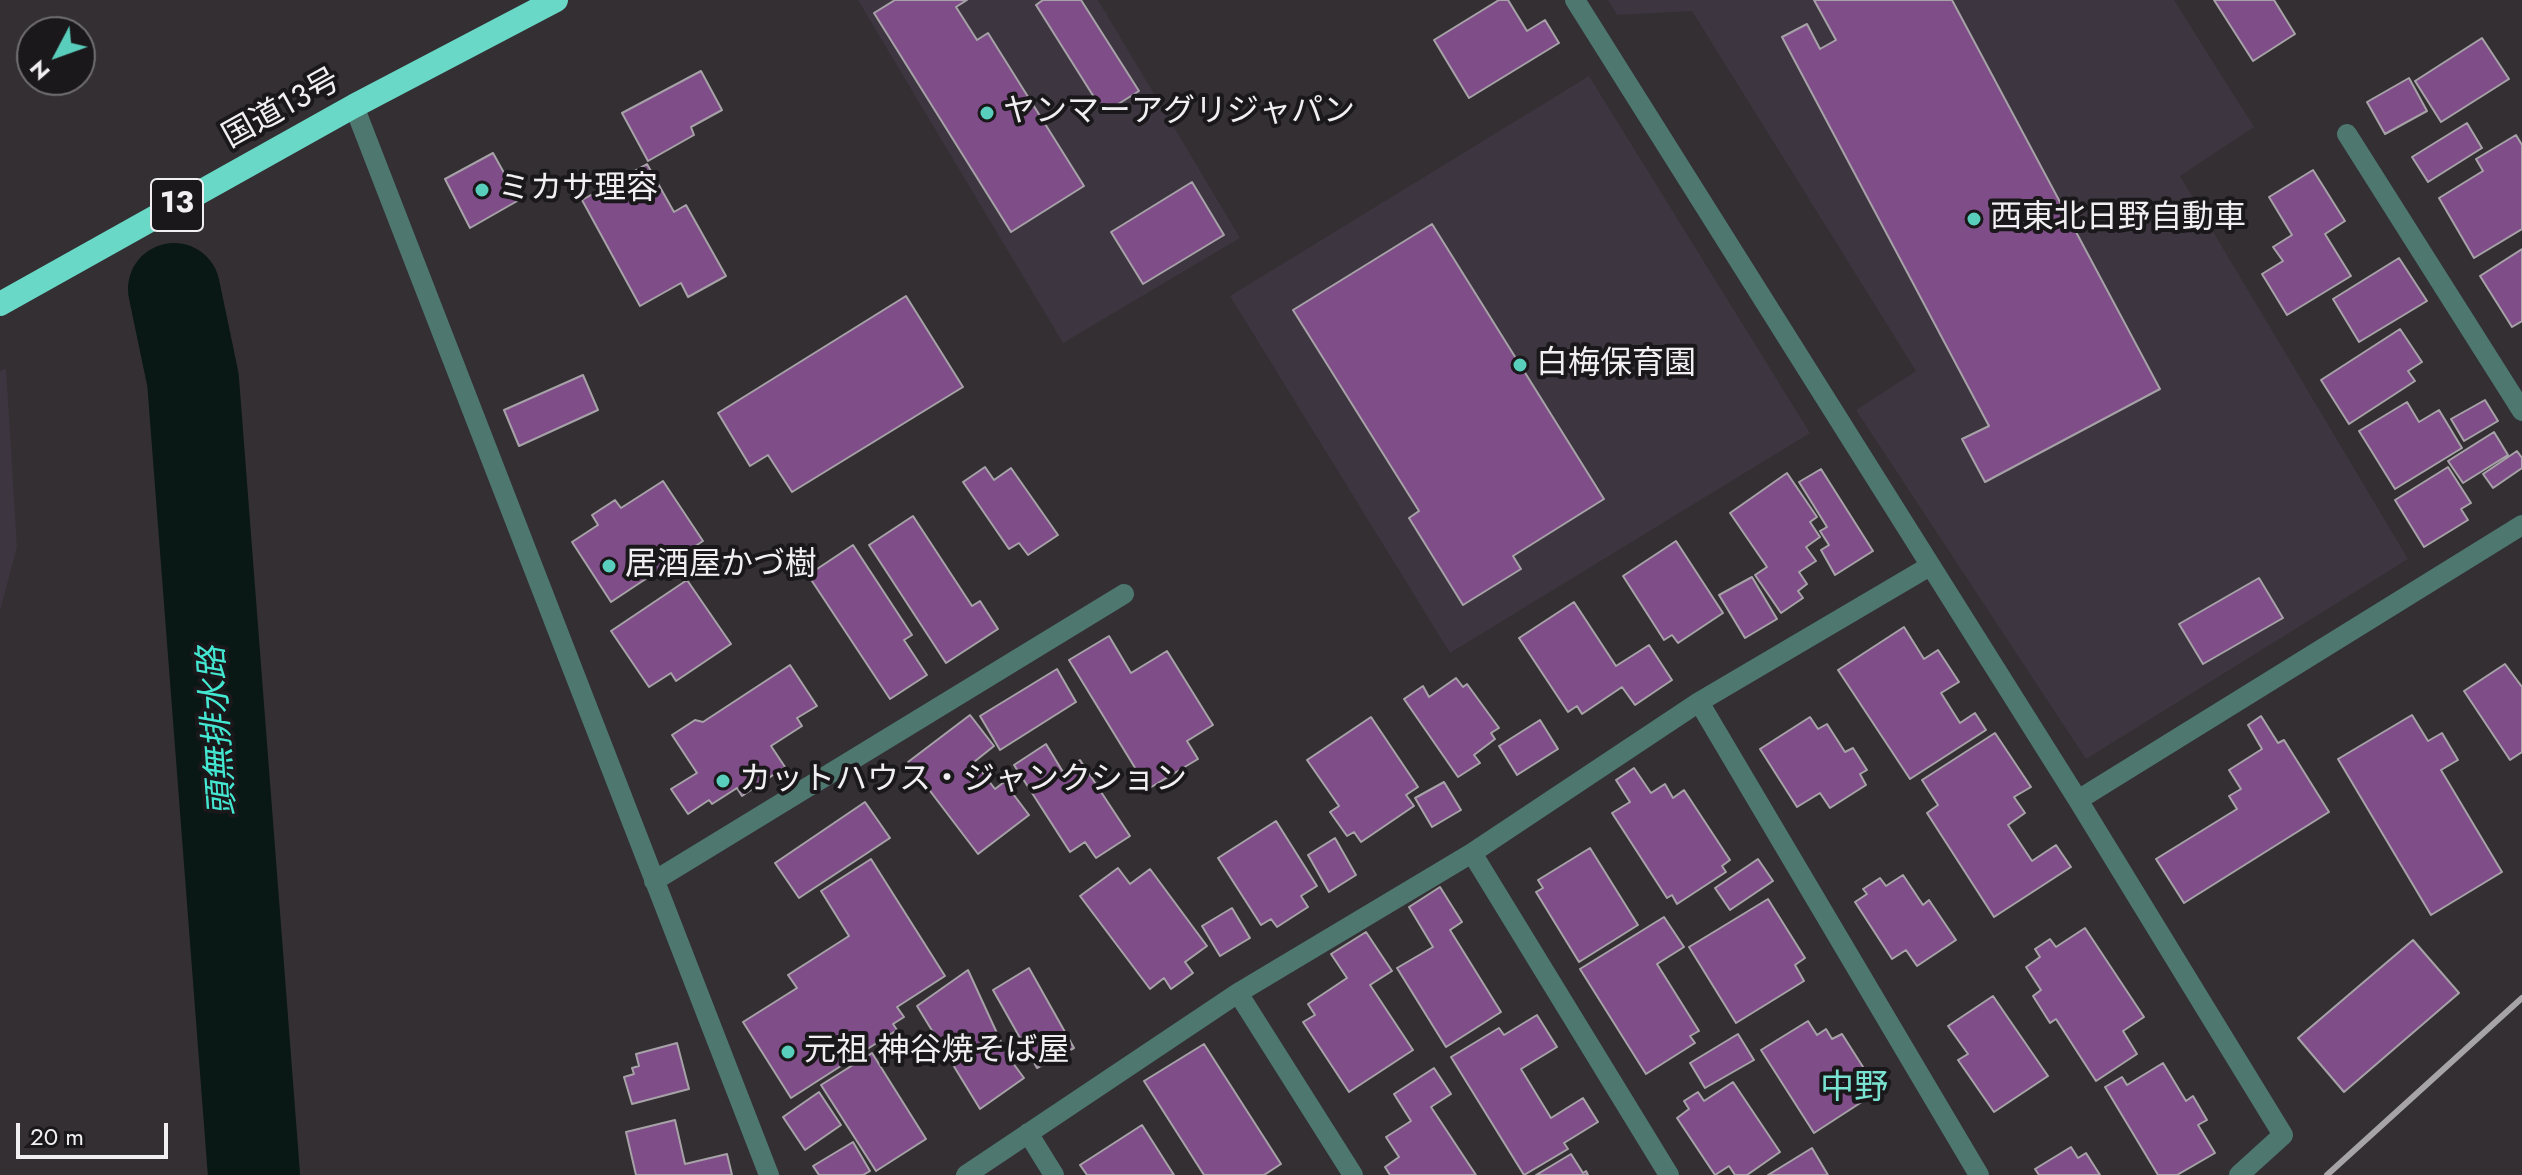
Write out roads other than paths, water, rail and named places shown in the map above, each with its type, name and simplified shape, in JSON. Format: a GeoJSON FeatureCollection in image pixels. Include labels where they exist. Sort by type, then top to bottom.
{"type":"FeatureCollection","features":[{"type":"Feature","properties":{"kind":"highway","name":"国道13号"},"geometry":{"type":"LineString","coordinates":[[0,304],[354,106],[556,0]]}},
{"type":"Feature","properties":{"kind":"street"},"geometry":{"type":"LineString","coordinates":[[1575,0],[2078,800],[2283,1135],[2239,1175]]}},
{"type":"Feature","properties":{"kind":"street"},"geometry":{"type":"LineString","coordinates":[[354,106],[769,1175]]}},
{"type":"Feature","properties":{"kind":"street"},"geometry":{"type":"LineString","coordinates":[[2347,134],[2522,411]]}},
{"type":"Feature","properties":{"kind":"street"},"geometry":{"type":"LineString","coordinates":[[2078,800],[2522,525]]}},
{"type":"Feature","properties":{"kind":"street"},"geometry":{"type":"LineString","coordinates":[[966,1175],[1238,993],[1472,853],[1699,702],[1930,566]]}},
{"type":"Feature","properties":{"kind":"street"},"geometry":{"type":"LineString","coordinates":[[654,881],[1124,594]]}},
{"type":"Feature","properties":{"kind":"street"},"geometry":{"type":"LineString","coordinates":[[1699,702],[1979,1175]]}},
{"type":"Feature","properties":{"kind":"street"},"geometry":{"type":"LineString","coordinates":[[1472,853],[1669,1175]]}},
{"type":"Feature","properties":{"kind":"street"},"geometry":{"type":"LineString","coordinates":[[1238,993],[1353,1175]]}},
{"type":"Feature","properties":{"kind":"street"},"geometry":{"type":"LineString","coordinates":[[1028,1133],[1054,1175]]}},
{"type":"Feature","properties":{"kind":"waterway","name":"頭無排水路"},"geometry":{"type":"LineString","coordinates":[[174,289],[193,380],[254,1175]]}},
{"type":"Feature","properties":{"kind":"railway"},"geometry":{"type":"LineString","coordinates":[[2327,1175],[2522,998]]}},
{"type":"Feature","properties":{"kind":"place","name":"ヤンマーアグリジャパン"},"geometry":{"type":"Point","coordinates":[987,113]}},
{"type":"Feature","properties":{"kind":"place","name":"ミカサ理容"},"geometry":{"type":"Point","coordinates":[482,190]}},
{"type":"Feature","properties":{"kind":"place","name":"西東北日野自動車"},"geometry":{"type":"Point","coordinates":[1974,219]}},
{"type":"Feature","properties":{"kind":"place","name":"白梅保育園"},"geometry":{"type":"Point","coordinates":[1520,365]}},
{"type":"Feature","properties":{"kind":"place","name":"居酒屋かづ樹"},"geometry":{"type":"Point","coordinates":[609,566]}},
{"type":"Feature","properties":{"kind":"place","name":"カットハウス・ジャンクション"},"geometry":{"type":"Point","coordinates":[723,781]}},
{"type":"Feature","properties":{"kind":"place","name":"元祖 神谷焼そば屋"},"geometry":{"type":"Point","coordinates":[788,1052]}},
{"type":"Feature","properties":{"kind":"district","name":"中野"},"geometry":{"type":"Point","coordinates":[1854,1090]}}]}
